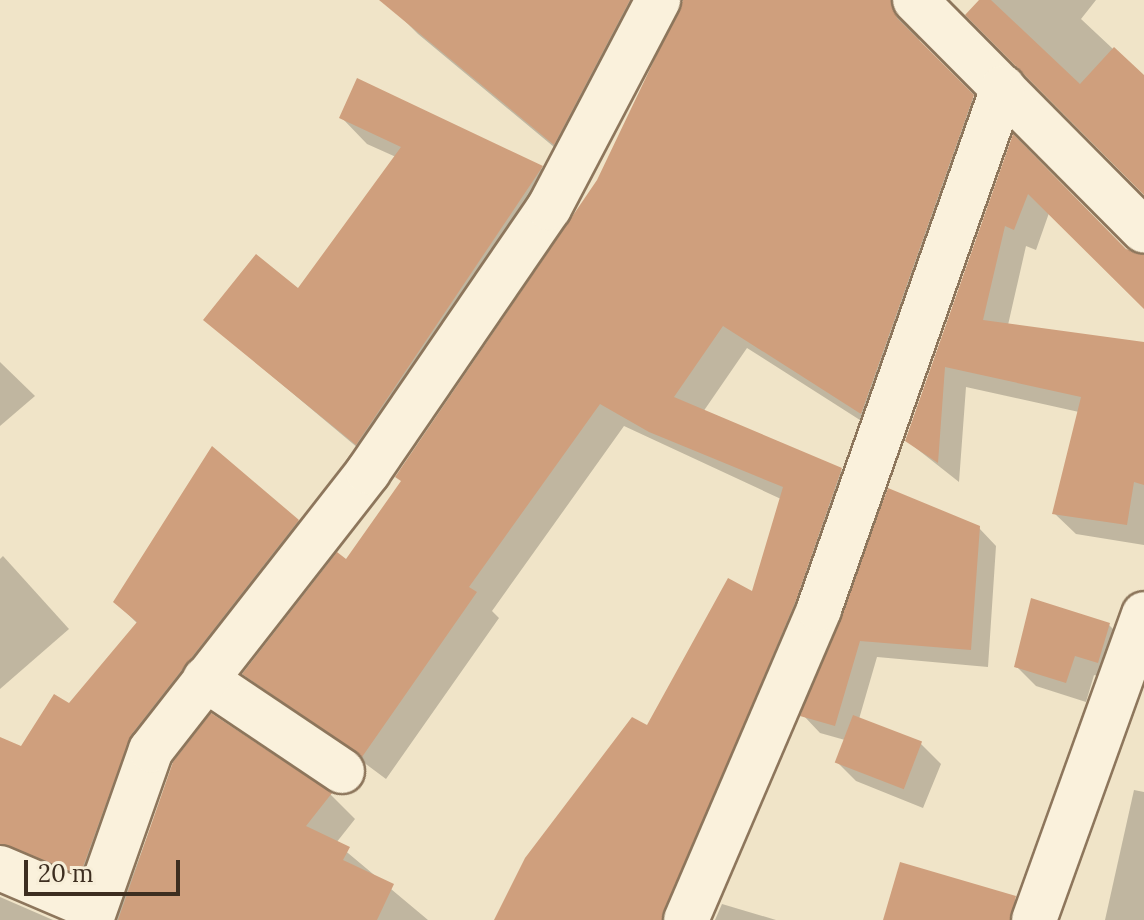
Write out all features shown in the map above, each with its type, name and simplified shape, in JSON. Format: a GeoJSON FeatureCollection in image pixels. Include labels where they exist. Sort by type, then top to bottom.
{"type":"FeatureCollection","features":[{"type":"Feature","properties":{"kind":"street"},"geometry":{"type":"LineString","coordinates":[[0,868],[93,914],[151,750],[368,472],[549,208],[658,0]]}},
{"type":"Feature","properties":{"kind":"street"},"geometry":{"type":"LineString","coordinates":[[915,0],[1144,231]]}},
{"type":"Feature","properties":{"kind":"street"},"geometry":{"type":"LineString","coordinates":[[686,920],[819,609],[1003,88]]}},
{"type":"Feature","properties":{"kind":"street"},"geometry":{"type":"LineString","coordinates":[[1034,920],[1144,614]]}},
{"type":"Feature","properties":{"kind":"street"},"geometry":{"type":"LineString","coordinates":[[205,679],[342,771]]}},
{"type":"Feature","properties":{"kind":"building"},"geometry":{"type":"Polygon","coordinates":[[[379,0],[630,0],[554,145],[379,0]]]}},
{"type":"Feature","properties":{"kind":"building"},"geometry":{"type":"Polygon","coordinates":[[[683,0],[891,0],[897,18],[974,95],[861,414],[723,326],[674,397],[842,468],[796,600],[662,920],[494,920],[525,858],[632,717],[647,725],[728,578],[752,591],[783,487],[649,432],[600,404],[469,587],[477,592],[362,757],[242,674],[337,552],[346,559],[401,481],[395,477],[597,180],[683,0]]]}},
{"type":"Feature","properties":{"kind":"building"},"geometry":{"type":"Polygon","coordinates":[[[979,0],[991,0],[1080,84],[1114,47],[1144,75],[1144,195],[965,15],[979,0]]]}},
{"type":"Feature","properties":{"kind":"building"},"geometry":{"type":"Polygon","coordinates":[[[357,78],[543,166],[356,445],[203,320],[256,254],[298,288],[401,147],[339,118],[357,78]]]}},
{"type":"Feature","properties":{"kind":"building"},"geometry":{"type":"Polygon","coordinates":[[[1013,134],[1126,249],[1144,255],[1144,309],[1028,194],[1014,230],[1005,226],[983,320],[1144,342],[1144,485],[1134,482],[1127,525],[1052,514],[1081,397],[945,367],[938,463],[905,441],[1013,134]]]}},
{"type":"Feature","properties":{"kind":"building"},"geometry":{"type":"Polygon","coordinates":[[[212,446],[299,520],[131,735],[80,875],[0,844],[0,737],[21,746],[54,694],[69,703],[137,622],[113,602],[212,446]]]}},
{"type":"Feature","properties":{"kind":"building"},"geometry":{"type":"Polygon","coordinates":[[[888,488],[980,526],[971,650],[860,641],[835,726],[800,716],[888,488]]]}},
{"type":"Feature","properties":{"kind":"building"},"geometry":{"type":"Polygon","coordinates":[[[1031,598],[1110,623],[1098,663],[1075,656],[1066,683],[1014,667],[1031,598]]]}},
{"type":"Feature","properties":{"kind":"building"},"geometry":{"type":"Polygon","coordinates":[[[211,713],[332,793],[306,826],[350,847],[343,860],[394,884],[377,920],[118,920],[173,762],[211,713]]]}},
{"type":"Feature","properties":{"kind":"building"},"geometry":{"type":"Polygon","coordinates":[[[853,715],[922,742],[904,789],[835,763],[853,715]]]}},
{"type":"Feature","properties":{"kind":"building"},"geometry":{"type":"Polygon","coordinates":[[[900,862],[1016,896],[1010,920],[883,920],[900,862]]]}}]}
